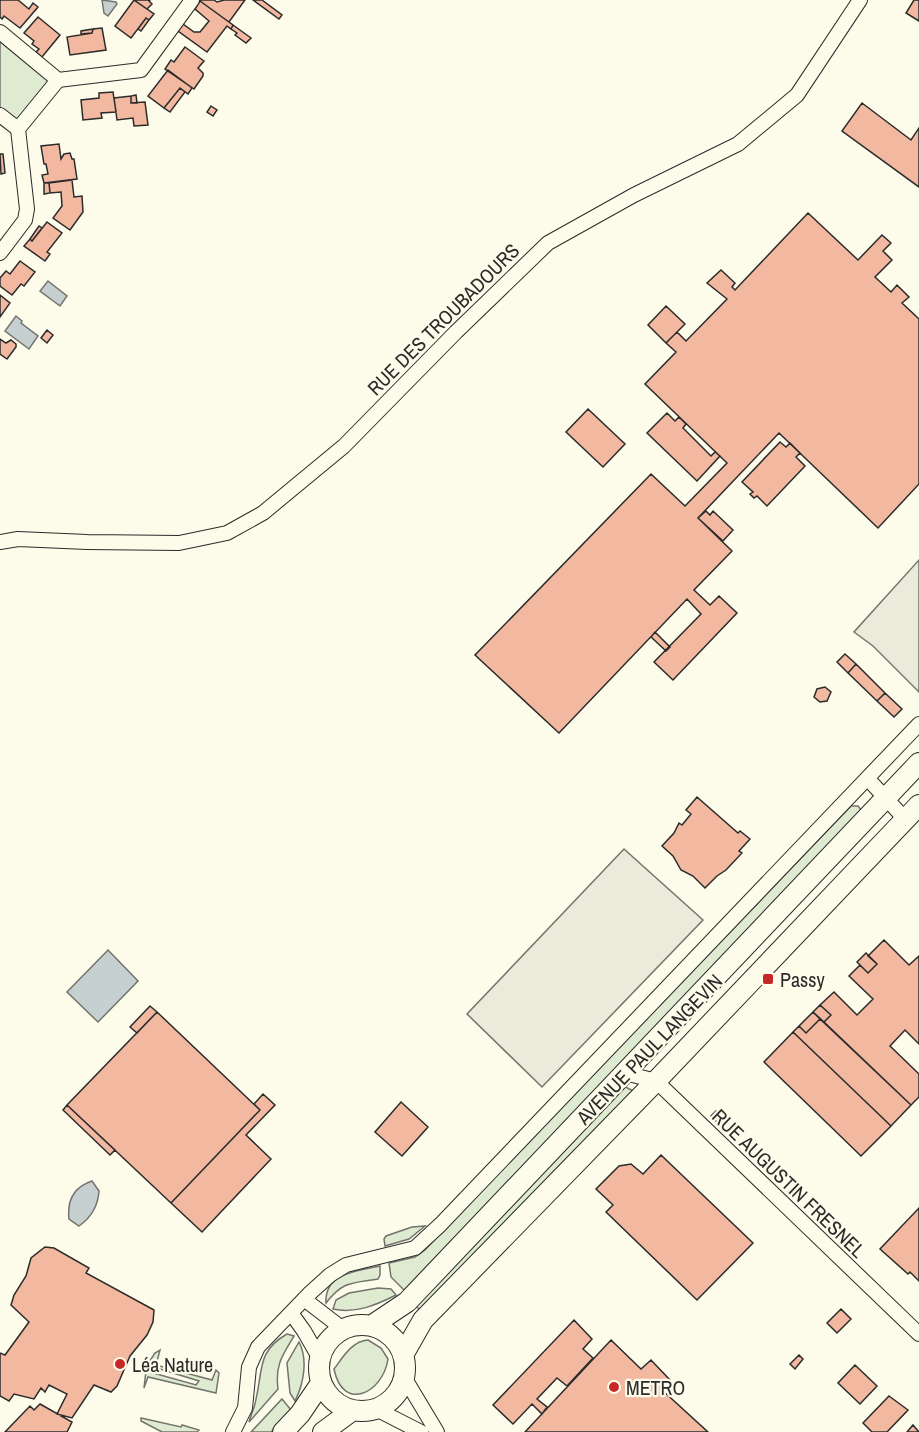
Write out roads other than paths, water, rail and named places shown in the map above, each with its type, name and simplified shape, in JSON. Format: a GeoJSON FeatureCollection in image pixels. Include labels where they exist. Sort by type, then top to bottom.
{"type":"FeatureCollection","features":[{"type":"Feature","properties":{"kind":"main road","name":"AVENUE PAUL LANGEVIN"},"geometry":{"type":"LineString","coordinates":[[371,1326],[407,1302],[919,763]]}},
{"type":"Feature","properties":{"kind":"main road","name":"AVENUE PAUL LANGEVIN"},"geometry":{"type":"LineString","coordinates":[[403,1355],[423,1320],[656,1081],[919,805]]}},
{"type":"Feature","properties":{"kind":"main road"},"geometry":{"type":"LineString","coordinates":[[357,1325],[371,1326],[385,1332],[396,1342],[403,1355],[404,1377],[394,1396],[376,1409],[353,1410],[334,1400],[321,1383],[320,1359],[324,1347],[343,1329],[357,1325]]}},
{"type":"Feature","properties":{"kind":"main road"},"geometry":{"type":"LineString","coordinates":[[283,1432],[300,1414],[321,1383]]}},
{"type":"Feature","properties":{"kind":"main road"},"geometry":{"type":"LineString","coordinates":[[323,1432],[353,1410]]}},
{"type":"Feature","properties":{"kind":"street"},"geometry":{"type":"LineString","coordinates":[[0,253],[25,220],[27,209],[18,129],[58,80],[141,70],[192,0]]}},
{"type":"Feature","properties":{"kind":"street","name":"RUE DES TROUBADOURS"},"geometry":{"type":"LineString","coordinates":[[0,542],[18,539],[180,543],[227,533],[263,513],[344,446],[456,332],[548,243],[634,195],[738,144],[797,95],[860,0]]}},
{"type":"Feature","properties":{"kind":"street"},"geometry":{"type":"LineString","coordinates":[[0,32],[58,80]]}},
{"type":"Feature","properties":{"kind":"street"},"geometry":{"type":"LineString","coordinates":[[0,115],[18,129]]}},
{"type":"Feature","properties":{"kind":"street"},"geometry":{"type":"LineString","coordinates":[[233,1432],[245,1408],[249,1367],[258,1347],[304,1299],[330,1275],[346,1265],[415,1248],[440,1225],[919,724]]}},
{"type":"Feature","properties":{"kind":"street"},"geometry":{"type":"LineString","coordinates":[[868,779],[906,820]]}},
{"type":"Feature","properties":{"kind":"street","name":"RUE AUGUSTIN FRESNEL"},"geometry":{"type":"LineString","coordinates":[[625,1073],[656,1081],[919,1334]]}},
{"type":"Feature","properties":{"kind":"street"},"geometry":{"type":"LineString","coordinates":[[304,1299],[343,1329]]}},
{"type":"Feature","properties":{"kind":"street"},"geometry":{"type":"LineString","coordinates":[[291,1313],[320,1359]]}},
{"type":"Feature","properties":{"kind":"street"},"geometry":{"type":"LineString","coordinates":[[404,1377],[437,1432]]}},
{"type":"Feature","properties":{"kind":"street"},"geometry":{"type":"LineString","coordinates":[[376,1409],[421,1432]]}},
{"type":"Feature","properties":{"kind":"place","name":"Passy"},"geometry":{"type":"Point","coordinates":[768,979]}},
{"type":"Feature","properties":{"kind":"place","name":"Léa Nature"},"geometry":{"type":"Point","coordinates":[120,1364]}},
{"type":"Feature","properties":{"kind":"place","name":"METRO"},"geometry":{"type":"Point","coordinates":[614,1387]}}]}
